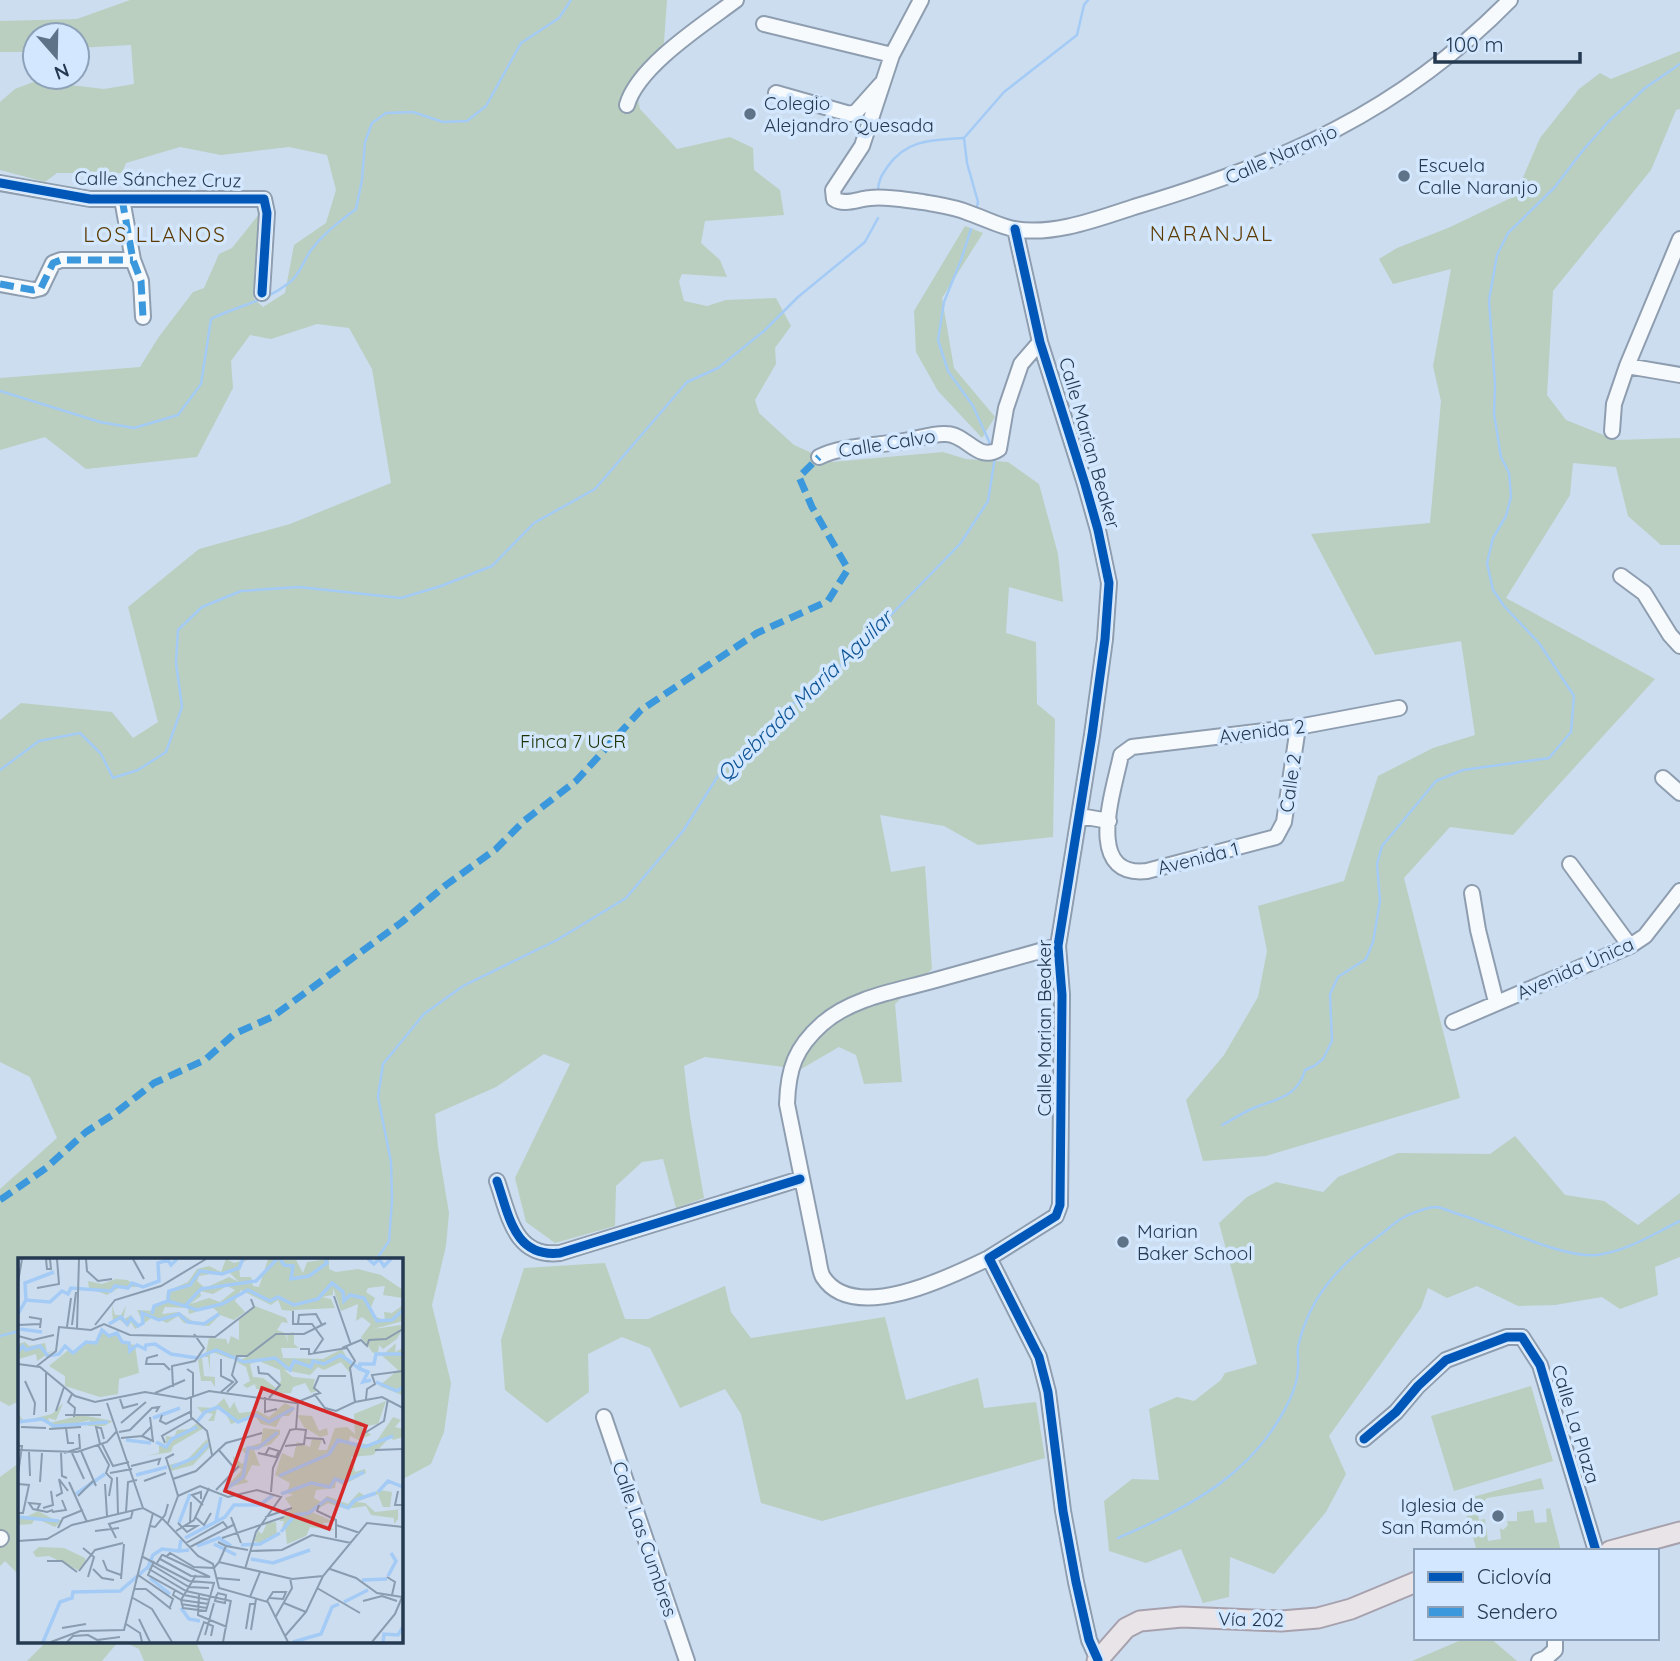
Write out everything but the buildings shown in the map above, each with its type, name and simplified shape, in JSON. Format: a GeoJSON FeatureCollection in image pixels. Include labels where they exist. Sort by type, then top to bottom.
{"type":"FeatureCollection","features":[{"type":"Feature","properties":{"kind":"main road"},"geometry":{"type":"LineString","coordinates":[[1617,1549],[1680,1532]]}},
{"type":"Feature","properties":{"kind":"main road","name":"Vía 202"},"geometry":{"type":"LineString","coordinates":[[1098,1661],[1126,1628],[1140,1621],[1182,1617],[1280,1621],[1318,1618],[1351,1609],[1414,1583]]}},
{"type":"Feature","properties":{"kind":"street"},"geometry":{"type":"LineString","coordinates":[[627,105],[640,81],[670,51],[736,0]]}},
{"type":"Feature","properties":{"kind":"street"},"geometry":{"type":"LineString","coordinates":[[921,0],[892,55],[862,146],[833,190],[834,199],[844,202],[871,197],[895,198],[927,203],[965,211],[1014,229]]}},
{"type":"Feature","properties":{"kind":"street","name":"Calle Naranjo"},"geometry":{"type":"LineString","coordinates":[[1014,229],[1044,229],[1078,224],[1218,181],[1282,156],[1331,133],[1399,94],[1485,26],[1510,0]]}},
{"type":"Feature","properties":{"kind":"street"},"geometry":{"type":"LineString","coordinates":[[764,24],[892,55]]}},
{"type":"Feature","properties":{"kind":"street"},"geometry":{"type":"LineString","coordinates":[[776,93],[850,114],[856,112],[884,81]]}},
{"type":"Feature","properties":{"kind":"street","name":"Calle Sánchez Cruz"},"geometry":{"type":"LineString","coordinates":[[0,183],[90,199],[264,199],[268,213],[262,293]]}},
{"type":"Feature","properties":{"kind":"street"},"geometry":{"type":"LineString","coordinates":[[122,199],[141,281],[143,317]]}},
{"type":"Feature","properties":{"kind":"street","name":"Calle Marian Beaker"},"geometry":{"type":"LineString","coordinates":[[989,1258],[1056,1216],[1060,1205],[1062,995],[1058,946],[1080,817],[1105,639],[1109,583],[1085,484],[1040,342],[1014,229]]}},
{"type":"Feature","properties":{"kind":"street"},"geometry":{"type":"LineString","coordinates":[[1612,431],[1614,404],[1627,366],[1680,239]]}},
{"type":"Feature","properties":{"kind":"street"},"geometry":{"type":"LineString","coordinates":[[0,284],[33,290],[41,288],[53,263],[61,260],[134,260]]}},
{"type":"Feature","properties":{"kind":"street","name":"Calle Calvo"},"geometry":{"type":"LineString","coordinates":[[819,457],[831,451],[946,434],[960,437],[981,453],[994,453],[999,449],[1006,408],[1021,364],[1040,342]]}},
{"type":"Feature","properties":{"kind":"street"},"geometry":{"type":"LineString","coordinates":[[1627,366],[1680,375]]}},
{"type":"Feature","properties":{"kind":"street"},"geometry":{"type":"LineString","coordinates":[[1621,576],[1644,593],[1680,646]]}},
{"type":"Feature","properties":{"kind":"street","name":"Avenida 2"},"geometry":{"type":"LineString","coordinates":[[1109,821],[1124,750],[1298,727],[1399,708]]}},
{"type":"Feature","properties":{"kind":"street","name":"Calle 2"},"geometry":{"type":"LineString","coordinates":[[1276,837],[1284,822],[1298,727]]}},
{"type":"Feature","properties":{"kind":"street"},"geometry":{"type":"LineString","coordinates":[[1663,778],[1680,793]]}},
{"type":"Feature","properties":{"kind":"street"},"geometry":{"type":"LineString","coordinates":[[1080,817],[1109,821]]}},
{"type":"Feature","properties":{"kind":"street","name":"Avenida 1"},"geometry":{"type":"LineString","coordinates":[[1109,821],[1108,850],[1120,866],[1136,872],[1276,837]]}},
{"type":"Feature","properties":{"kind":"street"},"geometry":{"type":"LineString","coordinates":[[1570,864],[1630,947]]}},
{"type":"Feature","properties":{"kind":"street","name":"Avenida Única"},"geometry":{"type":"LineString","coordinates":[[1453,1022],[1630,947],[1644,936],[1680,891]]}},
{"type":"Feature","properties":{"kind":"street"},"geometry":{"type":"LineString","coordinates":[[1472,893],[1496,1002]]}},
{"type":"Feature","properties":{"kind":"street"},"geometry":{"type":"LineString","coordinates":[[1058,946],[847,1007],[823,1023],[793,1059],[788,1079],[787,1104],[800,1179],[822,1277],[835,1289],[848,1295],[863,1297],[895,1294],[934,1284],[989,1258],[1039,1357],[1048,1392],[1063,1511],[1076,1582],[1089,1640],[1098,1661]]}},
{"type":"Feature","properties":{"kind":"street"},"geometry":{"type":"LineString","coordinates":[[496,1181],[518,1238],[530,1248],[546,1254],[560,1253],[800,1179]]}},
{"type":"Feature","properties":{"kind":"street","name":"Calle La Plaza"},"geometry":{"type":"LineString","coordinates":[[1364,1439],[1396,1412],[1418,1386],[1446,1360],[1507,1336],[1522,1337],[1540,1365],[1595,1549]]}},
{"type":"Feature","properties":{"kind":"street","name":"Calle Las Cumbres"},"geometry":{"type":"LineString","coordinates":[[604,1417],[687,1661]]}},
{"type":"Feature","properties":{"kind":"street"},"geometry":{"type":"LineString","coordinates":[[1539,1661],[1555,1650],[1555,1640]]}},
{"type":"Feature","properties":{"kind":"green space","name":"Finca 7 UCR"},"geometry":{"type":"Polygon","coordinates":[[[130,0],[667,0],[663,56],[634,80],[640,109],[677,149],[730,137],[753,148],[754,170],[780,190],[784,215],[705,221],[701,243],[720,260],[727,277],[682,274],[679,281],[684,301],[707,306],[726,300],[776,298],[791,326],[775,348],[776,364],[755,400],[759,413],[794,445],[832,462],[943,452],[966,459],[1008,462],[1039,484],[1058,554],[1063,602],[1009,587],[1006,633],[1036,642],[1037,704],[1055,719],[1053,837],[978,845],[944,826],[880,815],[891,872],[925,866],[932,969],[895,1004],[902,1082],[864,1084],[856,1055],[839,1047],[801,1069],[705,1057],[684,1066],[704,1198],[676,1208],[663,1159],[642,1162],[616,1186],[615,1226],[555,1243],[526,1222],[515,1178],[570,1064],[544,1054],[496,1087],[435,1114],[449,1213],[446,1246],[432,1305],[451,1383],[444,1432],[431,1464],[402,1479],[402,1258],[18,1258],[18,1402],[9,1406],[0,1401],[0,1189],[57,1138],[30,1077],[0,1062],[0,720],[21,703],[112,712],[133,738],[158,722],[128,607],[199,549],[290,524],[391,483],[372,369],[349,328],[317,324],[271,339],[250,335],[231,361],[233,388],[197,457],[86,469],[45,437],[0,450],[0,378],[140,367],[193,292],[204,288],[219,254],[232,248],[260,213],[254,299],[263,307],[285,293],[294,245],[326,223],[336,190],[327,155],[289,147],[221,155],[180,147],[126,163],[122,173],[57,173],[45,182],[0,170],[0,102],[15,89],[21,87],[21,91],[91,91],[91,87],[104,89],[134,84],[131,45],[91,47],[91,21],[21,21],[21,52],[0,52],[0,21],[77,19],[130,0]]]}},
{"type":"Feature","properties":{"kind":"green space"},"geometry":{"type":"Polygon","coordinates":[[[1680,51],[1680,109],[1676,110],[1651,170],[1553,291],[1547,395],[1566,420],[1616,440],[1680,438],[1680,545],[1661,545],[1628,516],[1616,467],[1573,463],[1570,495],[1506,598],[1655,679],[1513,835],[1450,827],[1404,878],[1460,1098],[1266,1156],[1203,1161],[1186,1100],[1224,1055],[1258,997],[1267,951],[1258,906],[1344,881],[1378,776],[1433,748],[1475,735],[1461,641],[1375,655],[1311,534],[1430,523],[1441,401],[1433,366],[1451,269],[1393,284],[1379,259],[1397,248],[1448,228],[1515,196],[1540,138],[1579,89],[1600,73],[1611,79],[1680,51]]]}},
{"type":"Feature","properties":{"kind":"green space"},"geometry":{"type":"Polygon","coordinates":[[[965,226],[983,233],[942,298],[954,368],[995,417],[982,438],[938,391],[916,352],[914,311],[965,226]]]}},
{"type":"Feature","properties":{"kind":"green space"},"geometry":{"type":"Polygon","coordinates":[[[1515,1136],[1565,1195],[1604,1201],[1638,1225],[1680,1193],[1680,1257],[1655,1267],[1658,1295],[1620,1309],[1602,1297],[1555,1305],[1518,1306],[1477,1286],[1447,1298],[1428,1288],[1421,1308],[1329,1436],[1346,1474],[1326,1512],[1274,1574],[1230,1557],[1229,1597],[1203,1603],[1181,1549],[1146,1563],[1109,1551],[1104,1501],[1132,1479],[1159,1480],[1149,1409],[1177,1397],[1194,1401],[1221,1380],[1225,1373],[1257,1364],[1219,1223],[1247,1197],[1276,1182],[1323,1192],[1338,1177],[1398,1153],[1490,1154],[1515,1136]]]}},
{"type":"Feature","properties":{"kind":"green space"},"geometry":{"type":"Polygon","coordinates":[[[605,1263],[625,1319],[648,1319],[725,1286],[731,1312],[751,1338],[885,1317],[906,1400],[978,1378],[984,1408],[1036,1402],[1045,1458],[822,1521],[761,1503],[741,1414],[725,1389],[680,1408],[650,1348],[622,1337],[588,1354],[589,1392],[547,1423],[505,1390],[501,1340],[524,1268],[605,1263]]]}},
{"type":"Feature","properties":{"kind":"green space"},"geometry":{"type":"Polygon","coordinates":[[[1531,1386],[1553,1461],[1454,1491],[1431,1416],[1531,1386]]]}},
{"type":"Feature","properties":{"kind":"green space"},"geometry":{"type":"Polygon","coordinates":[[[18,1464],[18,1574],[5,1561],[0,1566],[0,1477],[18,1464]]]}},
{"type":"Feature","properties":{"kind":"green space"},"geometry":{"type":"Polygon","coordinates":[[[1541,1478],[1544,1489],[1487,1498],[1477,1509],[1479,1520],[1485,1519],[1488,1541],[1501,1539],[1500,1528],[1503,1530],[1508,1525],[1507,1521],[1517,1521],[1517,1512],[1533,1510],[1535,1523],[1547,1522],[1546,1509],[1550,1508],[1560,1549],[1476,1549],[1462,1500],[1541,1478]]]}},
{"type":"Feature","properties":{"kind":"green space"},"geometry":{"type":"Polygon","coordinates":[[[1461,1640],[1492,1640],[1517,1661],[1412,1661],[1461,1640]]]}},
{"type":"Feature","properties":{"kind":"green space"},"geometry":{"type":"Polygon","coordinates":[[[44,1644],[116,1644],[102,1661],[27,1661],[44,1644]]]}},
{"type":"Feature","properties":{"kind":"green space"},"geometry":{"type":"Polygon","coordinates":[[[128,1644],[197,1644],[204,1661],[144,1661],[139,1649],[128,1644]]]}},
{"type":"Feature","properties":{"kind":"waterway"},"geometry":{"type":"LineString","coordinates":[[0,391],[100,422],[134,428],[178,415],[201,384],[211,319],[281,289],[297,275],[316,244],[356,209],[365,142],[372,123],[386,113],[413,112],[443,122],[467,121],[486,106],[521,43],[559,18],[571,0]]}},
{"type":"Feature","properties":{"kind":"waterway","name":"Quebrada María Aguilar"},"geometry":{"type":"LineString","coordinates":[[976,211],[978,202],[967,163],[964,138],[1004,92],[1077,35],[1084,5],[1088,0]]}},
{"type":"Feature","properties":{"kind":"waterway"},"geometry":{"type":"LineString","coordinates":[[1222,1125],[1286,1095],[1297,1086],[1305,1070],[1323,1059],[1332,1041],[1330,994],[1338,977],[1366,959],[1373,942],[1380,901],[1377,864],[1382,846],[1436,781],[1463,770],[1549,758],[1571,732],[1574,696],[1539,643],[1504,606],[1493,590],[1487,563],[1493,538],[1506,516],[1511,497],[1509,473],[1501,457],[1494,414],[1495,385],[1489,300],[1497,255],[1508,233],[1554,188],[1609,121],[1645,88],[1680,64]]}},
{"type":"Feature","properties":{"kind":"waterway"},"geometry":{"type":"LineString","coordinates":[[878,191],[884,172],[895,157],[912,146],[941,139],[963,138]]}},
{"type":"Feature","properties":{"kind":"waterway"},"geometry":{"type":"LineString","coordinates":[[0,770],[39,741],[80,733],[101,754],[113,778],[138,770],[166,752],[182,707],[176,663],[178,630],[202,607],[241,591],[299,587],[401,598],[492,566],[534,523],[595,489],[687,382],[718,368],[764,331],[798,297],[865,242],[878,218]]}},
{"type":"Feature","properties":{"kind":"waterway","name":"Quebrada María Aguilar"},"geometry":{"type":"LineString","coordinates":[[971,229],[944,302],[938,340],[948,371],[973,406],[992,448]]}},
{"type":"Feature","properties":{"kind":"waterway","name":"Quebrada María Aguilar"},"geometry":{"type":"LineString","coordinates":[[377,1258],[389,1241],[392,1200],[391,1162],[378,1097],[383,1064],[424,1014],[463,986],[557,940],[626,898],[683,831],[723,768],[789,707],[846,661],[960,544],[988,501],[995,457]]}},
{"type":"Feature","properties":{"kind":"waterway"},"geometry":{"type":"LineString","coordinates":[[1118,1538],[1195,1500],[1239,1468],[1259,1448],[1276,1425],[1291,1395],[1297,1375],[1298,1347],[1303,1329],[1318,1298],[1351,1258],[1402,1218],[1425,1209],[1439,1208],[1549,1247],[1583,1255],[1608,1253],[1630,1246],[1680,1221]]}},
{"type":"Feature","properties":{"kind":"waterway","name":"Quebrada María Aguilar"},"geometry":{"type":"LineString","coordinates":[[0,1336],[18,1331]]}},
{"type":"Feature","properties":{"kind":"marked path"},"geometry":{"type":"LineString","coordinates":[[122,199],[133,260],[141,281],[143,317]]}},
{"type":"Feature","properties":{"kind":"marked path"},"geometry":{"type":"LineString","coordinates":[[0,284],[33,290],[41,288],[53,263],[61,260],[133,260]]}},
{"type":"Feature","properties":{"kind":"marked path"},"geometry":{"type":"LineString","coordinates":[[0,1200],[46,1168],[86,1132],[154,1083],[205,1060],[234,1034],[272,1017],[402,922],[446,885],[496,849],[524,821],[576,781],[641,710],[757,633],[828,601],[848,569],[812,507],[799,477],[819,457]]}},
{"type":"Feature","properties":{"kind":"cycle path"},"geometry":{"type":"LineString","coordinates":[[0,183],[90,199],[264,199],[267,213],[262,293]]}},
{"type":"Feature","properties":{"kind":"cycle path"},"geometry":{"type":"LineString","coordinates":[[1015,229],[1040,342],[1085,484],[1109,583],[1105,639],[1092,735],[1058,946],[1062,995],[1060,1205],[1056,1216],[989,1258],[1039,1357],[1048,1392],[1063,1511],[1076,1582],[1089,1640],[1098,1660]]}},
{"type":"Feature","properties":{"kind":"cycle path"},"geometry":{"type":"LineString","coordinates":[[497,1181],[510,1220],[523,1241],[532,1249],[545,1253],[560,1253],[800,1179]]}},
{"type":"Feature","properties":{"kind":"cycle path"},"geometry":{"type":"LineString","coordinates":[[1364,1439],[1396,1412],[1418,1386],[1446,1360],[1507,1337],[1522,1337],[1540,1365],[1595,1549]]}},
{"type":"Feature","properties":{"kind":"place","name":"Colegio Alejandro Quesada"},"geometry":{"type":"Point","coordinates":[750,114]}},
{"type":"Feature","properties":{"kind":"place","name":"Escuela Calle Naranjo"},"geometry":{"type":"Point","coordinates":[1404,176]}},
{"type":"Feature","properties":{"kind":"place","name":"Marian Baker School"},"geometry":{"type":"Point","coordinates":[1123,1242]}},
{"type":"Feature","properties":{"kind":"place","name":"Iglesia de San Ramón"},"geometry":{"type":"Point","coordinates":[1498,1516]}},
{"type":"Feature","properties":{"kind":"district","name":"NARANJAL"},"geometry":{"type":"Point","coordinates":[1212,234]}},
{"type":"Feature","properties":{"kind":"district","name":"LOS LLANOS"},"geometry":{"type":"Point","coordinates":[155,235]}}]}
